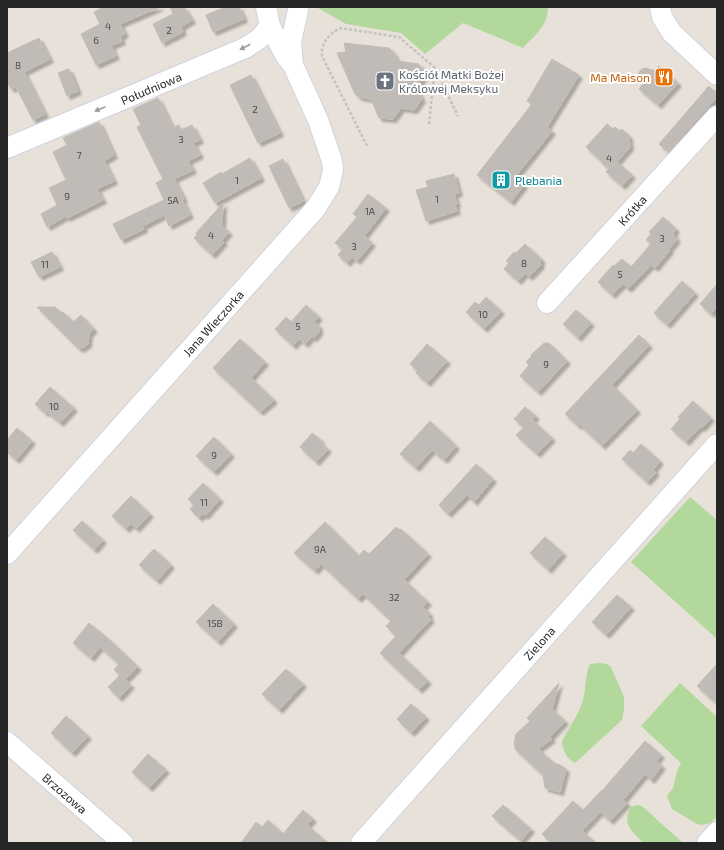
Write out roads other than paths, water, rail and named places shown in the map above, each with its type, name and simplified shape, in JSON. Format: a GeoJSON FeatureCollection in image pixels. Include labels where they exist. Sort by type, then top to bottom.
{"type":"FeatureCollection","features":[{"type":"Feature","properties":{"kind":"street"},"geometry":{"type":"LineString","coordinates":[[660,7],[662,17],[672,33],[717,75]]}},
{"type":"Feature","properties":{"kind":"street"},"geometry":{"type":"LineString","coordinates":[[269,13],[275,10],[283,13],[291,13],[300,9]]}},
{"type":"Feature","properties":{"kind":"street","name":"Jana Wieczorka"},"geometry":{"type":"LineString","coordinates":[[293,65],[291,42],[300,9]]}},
{"type":"Feature","properties":{"kind":"street","name":"Jana Wieczorka"},"geometry":{"type":"LineString","coordinates":[[7,554],[316,208],[329,187],[333,170],[339,158],[318,120],[293,65],[285,55],[269,13]]}},
{"type":"Feature","properties":{"kind":"street","name":"Południowa"},"geometry":{"type":"LineString","coordinates":[[7,148],[245,48],[259,39],[269,13]]}},
{"type":"Feature","properties":{"kind":"street","name":"Krótka"},"geometry":{"type":"LineString","coordinates":[[547,304],[717,116]]}},
{"type":"Feature","properties":{"kind":"street","name":"Zielona"},"geometry":{"type":"LineString","coordinates":[[361,843],[717,444]]}},
{"type":"Feature","properties":{"kind":"street","name":"Brzozowa"},"geometry":{"type":"LineString","coordinates":[[7,742],[118,841]]}},
{"type":"Feature","properties":{"kind":"street"},"geometry":{"type":"LineString","coordinates":[[707,843],[717,832]]}},
{"type":"Feature","properties":{"kind":"place","name":"Ma Maison"},"geometry":{"type":"Point","coordinates":[664,77]}},
{"type":"Feature","properties":{"kind":"place","name":"Kościół Matki Bożej Królowej Meksyku"},"geometry":{"type":"Point","coordinates":[385,81]}},
{"type":"Feature","properties":{"kind":"place","name":"Plebania"},"geometry":{"type":"Point","coordinates":[501,180]}}]}
